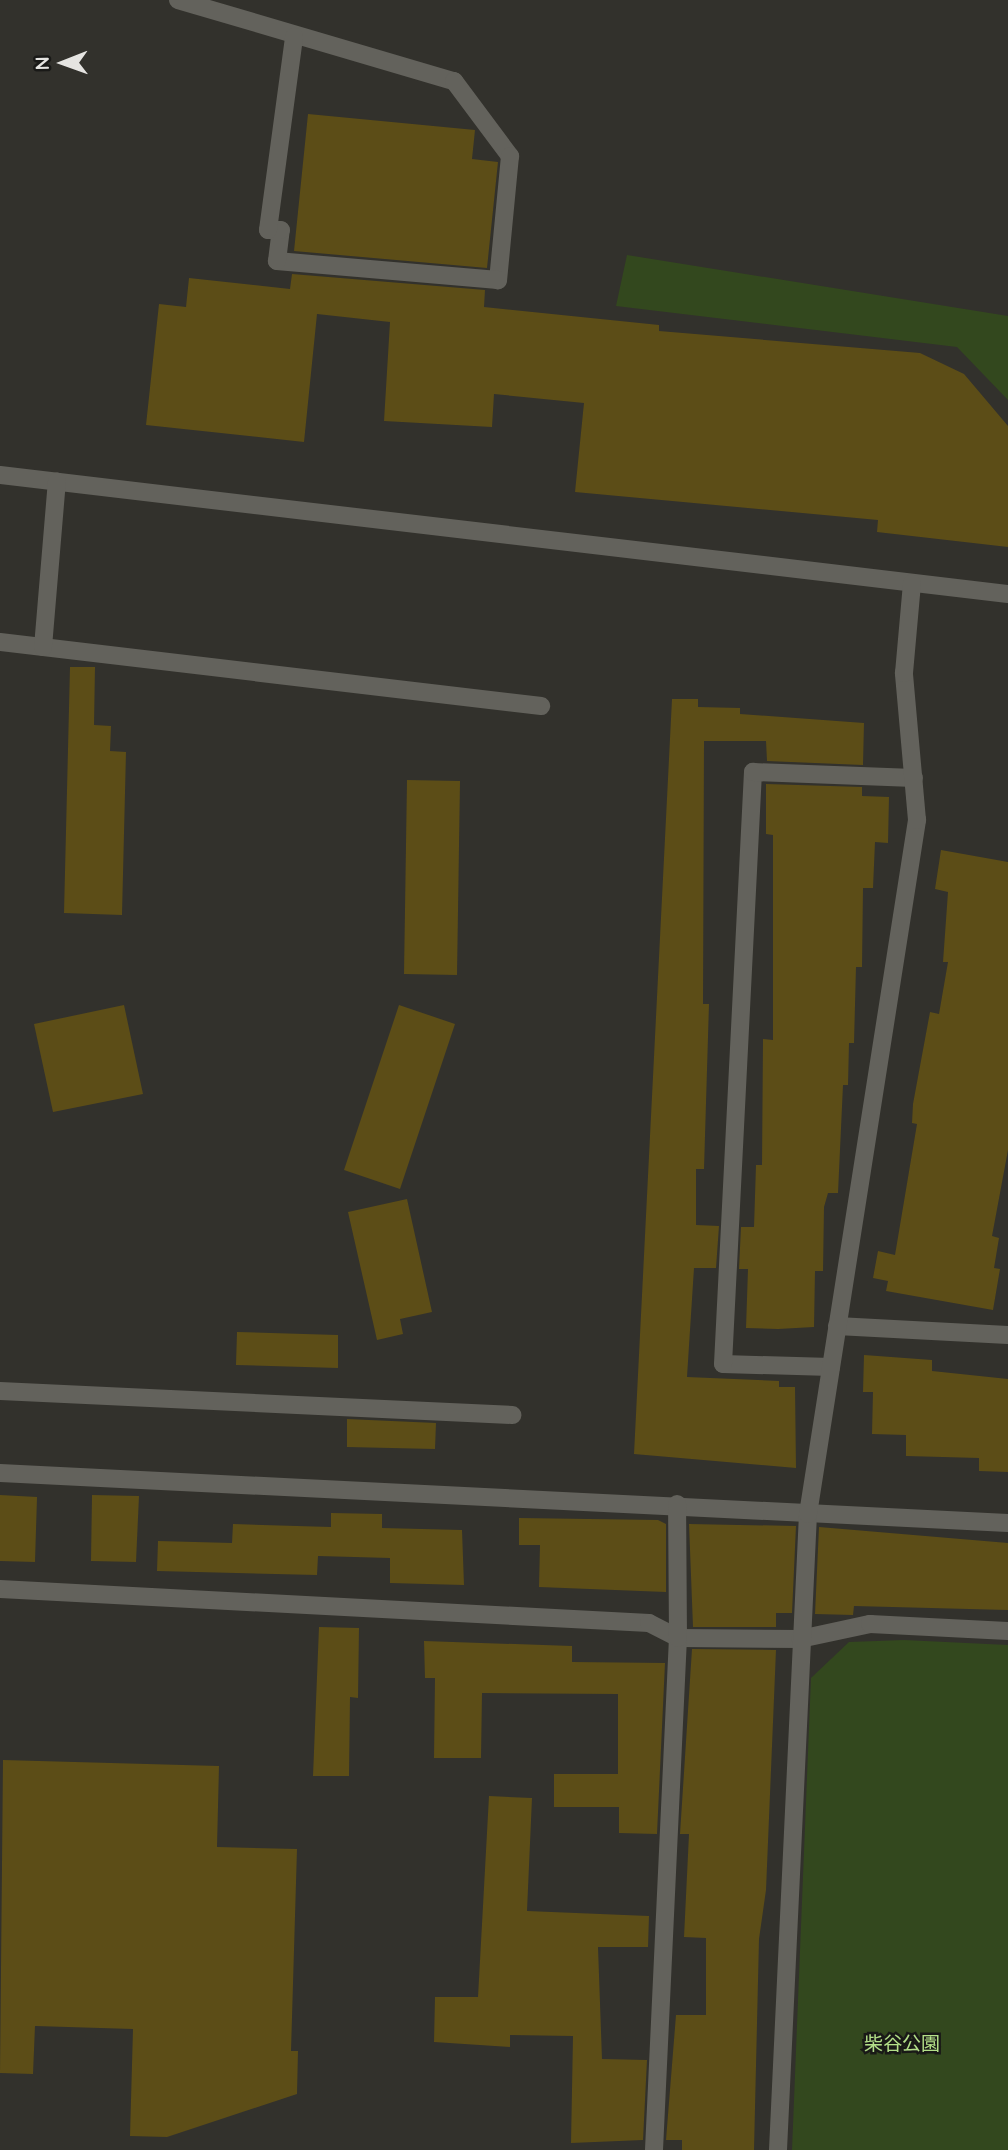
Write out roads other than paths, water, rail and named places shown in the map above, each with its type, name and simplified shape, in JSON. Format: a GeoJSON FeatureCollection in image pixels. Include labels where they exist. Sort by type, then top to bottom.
{"type":"FeatureCollection","features":[{"type":"Feature","properties":{"kind":"street"},"geometry":{"type":"LineString","coordinates":[[178,0],[294,37],[454,81],[510,156],[498,280],[277,261],[281,230],[268,230],[294,37]]}},
{"type":"Feature","properties":{"kind":"street"},"geometry":{"type":"LineString","coordinates":[[0,475],[1008,594]]}},
{"type":"Feature","properties":{"kind":"street"},"geometry":{"type":"LineString","coordinates":[[43,647],[57,482]]}},
{"type":"Feature","properties":{"kind":"street"},"geometry":{"type":"LineString","coordinates":[[778,2150],[800,1639],[808,1514],[917,820],[904,673],[912,583]]}},
{"type":"Feature","properties":{"kind":"street"},"geometry":{"type":"LineString","coordinates":[[0,642],[541,706]]}},
{"type":"Feature","properties":{"kind":"street"},"geometry":{"type":"LineString","coordinates":[[831,1367],[723,1364],[753,772],[914,778]]}},
{"type":"Feature","properties":{"kind":"street"},"geometry":{"type":"LineString","coordinates":[[837,1326],[1008,1335]]}},
{"type":"Feature","properties":{"kind":"street"},"geometry":{"type":"LineString","coordinates":[[0,1391],[512,1415]]}},
{"type":"Feature","properties":{"kind":"street"},"geometry":{"type":"LineString","coordinates":[[0,1473],[677,1504],[808,1514],[1008,1523]]}},
{"type":"Feature","properties":{"kind":"street"},"geometry":{"type":"LineString","coordinates":[[654,2150],[678,1638],[677,1504]]}},
{"type":"Feature","properties":{"kind":"street"},"geometry":{"type":"LineString","coordinates":[[0,1589],[649,1623],[678,1638],[800,1639],[870,1624],[1008,1631]]}},
{"type":"Feature","properties":{"kind":"park label","name":"柴谷公園"},"geometry":{"type":"Point","coordinates":[902,2044]}}]}
